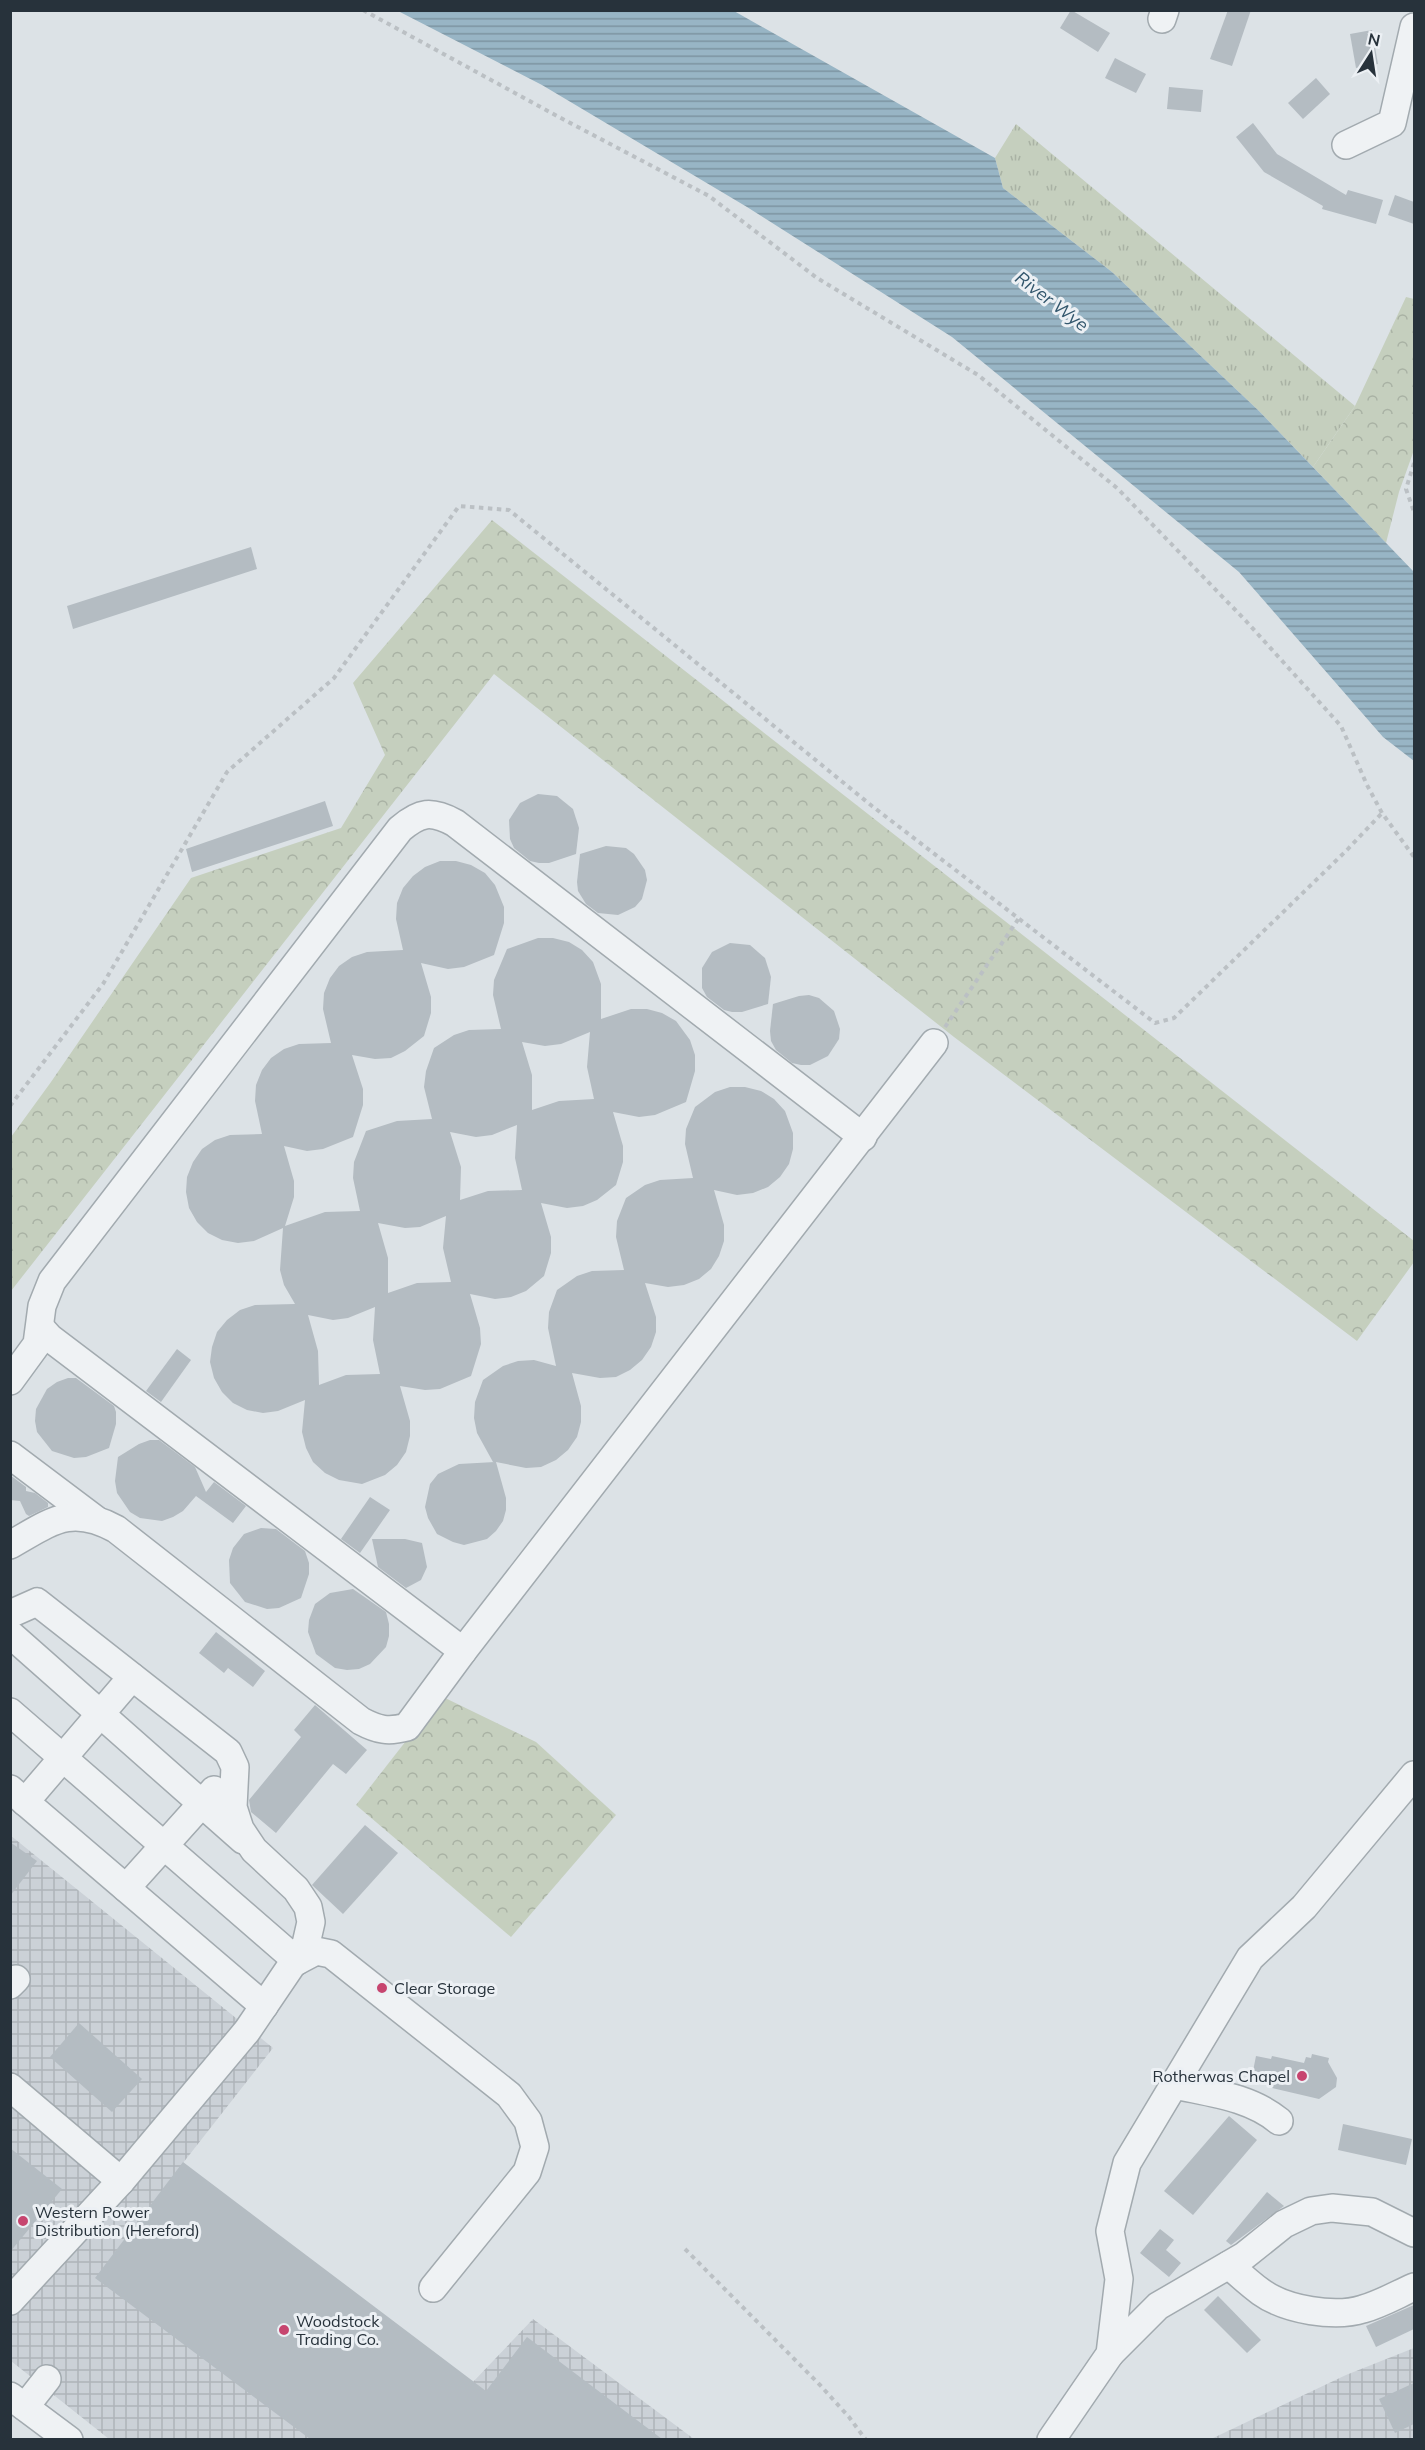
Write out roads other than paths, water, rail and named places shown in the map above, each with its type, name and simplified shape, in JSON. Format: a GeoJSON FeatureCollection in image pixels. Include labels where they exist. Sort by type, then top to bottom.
{"type":"FeatureCollection","features":[{"type":"Feature","properties":{"kind":"street"},"geometry":{"type":"LineString","coordinates":[[1410,10],[1414,14]]}},
{"type":"Feature","properties":{"kind":"street"},"geometry":{"type":"LineString","coordinates":[[1346,145],[1392,123],[1414,27]]}},
{"type":"Feature","properties":{"kind":"street"},"geometry":{"type":"LineString","coordinates":[[10,1381],[38,1344],[42,1306],[52,1281],[400,829],[419,815],[441,816],[455,823],[863,1137]]}},
{"type":"Feature","properties":{"kind":"street"},"geometry":{"type":"LineString","coordinates":[[19,1540],[51,1521],[78,1516],[95,1519],[116,1528],[361,1721],[377,1730],[394,1730],[407,1726],[934,1043]]}},
{"type":"Feature","properties":{"kind":"street"},"geometry":{"type":"LineString","coordinates":[[40,1327],[50,1338],[463,1651]]}},
{"type":"Feature","properties":{"kind":"street"},"geometry":{"type":"LineString","coordinates":[[10,1455],[95,1519]]}},
{"type":"Feature","properties":{"kind":"street"},"geometry":{"type":"LineString","coordinates":[[10,1614],[37,1602],[228,1752],[235,1767],[233,1807],[240,1829],[254,1850]]}},
{"type":"Feature","properties":{"kind":"street"},"geometry":{"type":"LineString","coordinates":[[10,1634],[296,1888],[308,1907],[311,1922],[306,1944],[297,1961],[247,2031],[121,2181],[10,2301]]}},
{"type":"Feature","properties":{"kind":"street"},"geometry":{"type":"LineString","coordinates":[[132,1677],[63,1758],[18,1795],[264,2006]]}},
{"type":"Feature","properties":{"kind":"street"},"geometry":{"type":"LineString","coordinates":[[10,1712],[297,1961]]}},
{"type":"Feature","properties":{"kind":"street"},"geometry":{"type":"LineString","coordinates":[[126,1888],[235,1767]]}},
{"type":"Feature","properties":{"kind":"street"},"geometry":{"type":"LineString","coordinates":[[1110,2354],[1119,2279],[1110,2231],[1127,2163],[1250,1959],[1304,1907],[1414,1775]]}},
{"type":"Feature","properties":{"kind":"street"},"geometry":{"type":"LineString","coordinates":[[297,1961],[316,1951],[331,1954],[509,2095],[528,2121],[535,2147],[527,2172],[433,2288]]}},
{"type":"Feature","properties":{"kind":"street"},"geometry":{"type":"LineString","coordinates":[[1175,2085],[1236,2098],[1269,2112],[1279,2121]]}},
{"type":"Feature","properties":{"kind":"street"},"geometry":{"type":"LineString","coordinates":[[10,2087],[121,2181]]}},
{"type":"Feature","properties":{"kind":"street"},"geometry":{"type":"LineString","coordinates":[[1051,2439],[1110,2354],[1158,2306],[1244,2256],[1284,2224],[1311,2211],[1332,2208],[1372,2212],[1414,2233]]}},
{"type":"Feature","properties":{"kind":"street"},"geometry":{"type":"LineString","coordinates":[[1229,2265],[1263,2294],[1293,2306],[1322,2313],[1340,2314],[1363,2310],[1414,2287]]}},
{"type":"Feature","properties":{"kind":"street"},"geometry":{"type":"LineString","coordinates":[[1119,2279],[1137,2297],[1158,2306]]}},
{"type":"Feature","properties":{"kind":"street"},"geometry":{"type":"LineString","coordinates":[[47,2379],[18,2402],[69,2439]]}},
{"type":"Feature","properties":{"kind":"water","name":"River Wye"},"geometry":{"type":"Polygon","coordinates":[[[398,11],[734,11],[995,158],[1003,188],[1112,272],[1259,411],[1414,572],[1414,761],[1383,737],[1239,572],[952,337],[747,207],[542,85],[398,11]]]}},
{"type":"Feature","properties":{"kind":"place","name":"Clear Storage"},"geometry":{"type":"Point","coordinates":[382,1988]}},
{"type":"Feature","properties":{"kind":"place","name":"Rotherwas Chapel"},"geometry":{"type":"Point","coordinates":[1302,2076]}},
{"type":"Feature","properties":{"kind":"place","name":"Western Power Distribution (Hereford)"},"geometry":{"type":"Point","coordinates":[23,2221]}},
{"type":"Feature","properties":{"kind":"place","name":"Woodstock Trading Co."},"geometry":{"type":"Point","coordinates":[284,2330]}}]}
